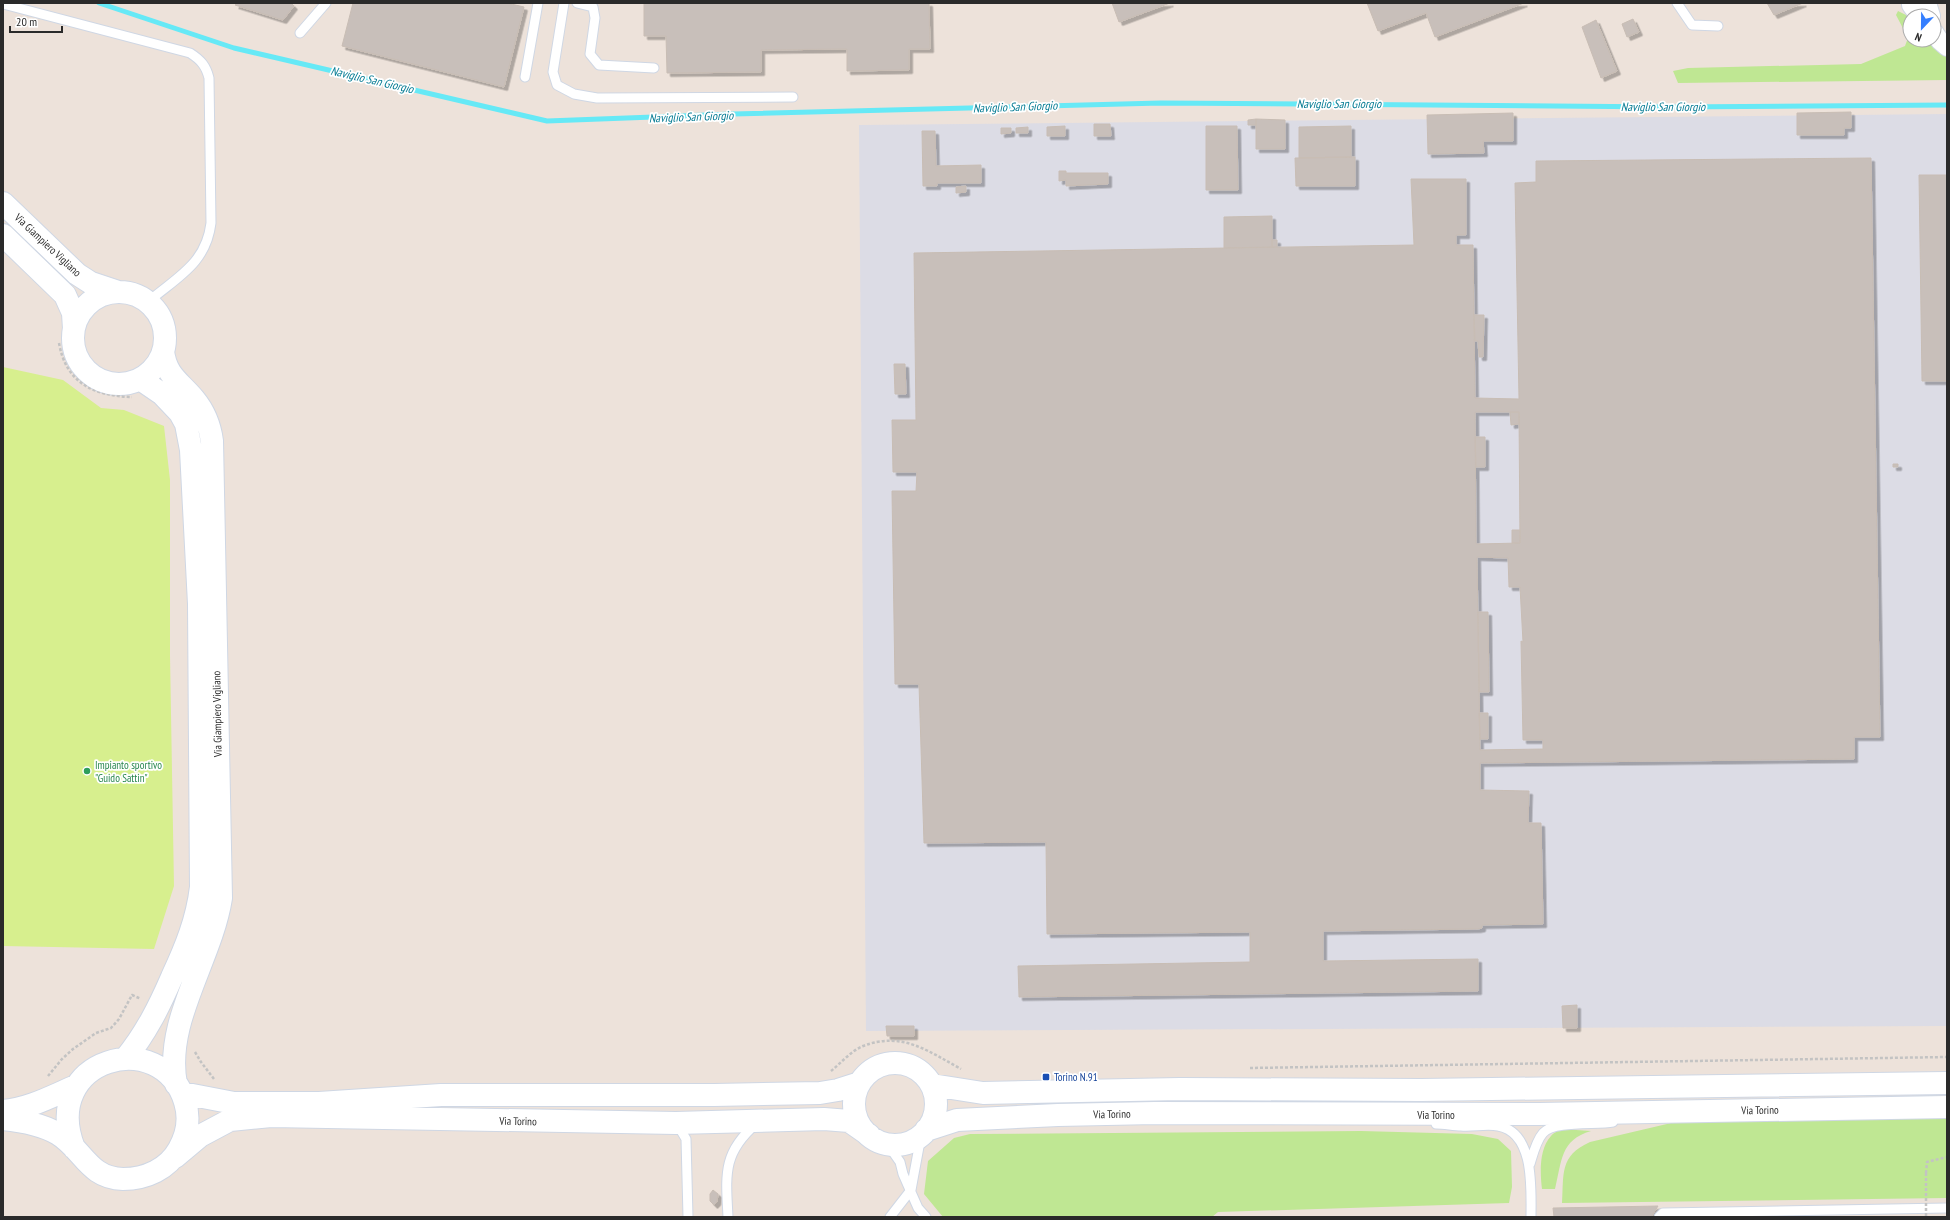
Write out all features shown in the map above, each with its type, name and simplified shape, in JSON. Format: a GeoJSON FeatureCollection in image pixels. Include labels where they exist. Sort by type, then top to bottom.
{"type":"FeatureCollection","features":[{"type":"Feature","properties":{"kind":"main road","name":"Via Giampiero Vigliano"},"geometry":{"type":"LineString","coordinates":[[3,202],[77,274],[91,283],[118,292]]}},
{"type":"Feature","properties":{"kind":"main road","name":"Via Giampiero Vigliano"},"geometry":{"type":"LineString","coordinates":[[3,235],[64,295],[73,313],[66,333]]}},
{"type":"Feature","properties":{"kind":"main road"},"geometry":{"type":"LineString","coordinates":[[118,292],[134,294],[148,302],[158,314],[164,328],[165,344],[161,359],[136,388],[126,384],[111,384],[97,379],[86,370],[77,358],[73,343],[66,333],[89,303],[103,295],[118,292]]}},
{"type":"Feature","properties":{"kind":"main road","name":"Via Giampiero Vigliano"},"geometry":{"type":"LineString","coordinates":[[163,351],[164,362],[171,375],[194,398],[207,421],[212,441],[213,487],[221,898],[213,934],[176,1034],[174,1061],[179,1088]]}},
{"type":"Feature","properties":{"kind":"main road","name":"Via Giampiero Vigliano"},"geometry":{"type":"LineString","coordinates":[[125,1059],[152,1021],[179,962],[194,926],[201,887],[199,604],[191,450],[186,424],[180,413],[162,394],[136,388]]}},
{"type":"Feature","properties":{"kind":"main road"},"geometry":{"type":"LineString","coordinates":[[3,1119],[32,1123],[60,1134],[87,1164],[103,1174],[122,1179],[142,1178],[160,1170],[175,1157],[183,1142],[188,1126],[187,1109],[179,1088],[169,1075],[156,1066],[141,1060],[125,1059],[106,1062],[89,1072],[76,1086],[69,1101],[67,1117],[68,1133],[74,1148]]}},
{"type":"Feature","properties":{"kind":"main road"},"geometry":{"type":"LineString","coordinates":[[898,1063],[910,1066],[921,1072],[932,1085],[936,1096],[934,1118],[924,1133],[910,1142],[896,1145],[872,1137],[862,1127],[855,1110],[855,1097],[860,1083],[866,1075],[878,1067],[898,1063]]}},
{"type":"Feature","properties":{"kind":"main road"},"geometry":{"type":"LineString","coordinates":[[179,1088],[234,1103],[318,1103],[441,1095],[714,1095],[820,1093],[838,1090],[860,1083]]}},
{"type":"Feature","properties":{"kind":"main road"},"geometry":{"type":"LineString","coordinates":[[932,1085],[983,1093],[1180,1089],[1420,1090],[1947,1083]]}},
{"type":"Feature","properties":{"kind":"main road"},"geometry":{"type":"LineString","coordinates":[[3,1111],[16,1110],[37,1103],[76,1086]]}},
{"type":"Feature","properties":{"kind":"main road","name":"Via Torino"},"geometry":{"type":"LineString","coordinates":[[924,1133],[957,1120],[1058,1115],[1155,1113],[1408,1115],[1947,1107]]}},
{"type":"Feature","properties":{"kind":"main road","name":"Via Torino"},"geometry":{"type":"LineString","coordinates":[[175,1157],[200,1136],[230,1120],[272,1116],[676,1123],[824,1119],[849,1121],[872,1137]]}},
{"type":"Feature","properties":{"kind":"lane"},"geometry":{"type":"LineString","coordinates":[[300,32],[326,3]]}},
{"type":"Feature","properties":{"kind":"lane"},"geometry":{"type":"LineString","coordinates":[[525,77],[538,3]]}},
{"type":"Feature","properties":{"kind":"lane"},"geometry":{"type":"LineString","coordinates":[[564,3],[553,72],[557,85],[574,94],[597,98],[793,97]]}},
{"type":"Feature","properties":{"kind":"lane"},"geometry":{"type":"LineString","coordinates":[[577,3],[594,5],[595,18],[590,54],[599,65],[654,68]]}},
{"type":"Feature","properties":{"kind":"lane"},"geometry":{"type":"LineString","coordinates":[[1677,3],[1692,24],[1718,26]]}},
{"type":"Feature","properties":{"kind":"lane"},"geometry":{"type":"LineString","coordinates":[[3,4],[190,53],[204,64],[207,70],[209,78],[211,223],[209,237],[205,248],[193,264],[148,302]]}},
{"type":"Feature","properties":{"kind":"lane"},"geometry":{"type":"LineString","coordinates":[[1531,1217],[1530,1164],[1543,1133],[1553,1126],[1599,1124],[1666,1111]]}},
{"type":"Feature","properties":{"kind":"lane"},"geometry":{"type":"LineString","coordinates":[[1408,1115],[1434,1123],[1461,1126],[1499,1126],[1508,1130],[1518,1139],[1530,1164]]}},
{"type":"Feature","properties":{"kind":"lane"},"geometry":{"type":"LineString","coordinates":[[728,1217],[726,1177],[729,1160],[741,1138],[760,1121]]}},
{"type":"Feature","properties":{"kind":"lane"},"geometry":{"type":"LineString","coordinates":[[676,1123],[686,1139],[688,1217]]}},
{"type":"Feature","properties":{"kind":"lane"},"geometry":{"type":"LineString","coordinates":[[890,1217],[911,1190],[924,1133]]}},
{"type":"Feature","properties":{"kind":"lane"},"geometry":{"type":"LineString","coordinates":[[872,1137],[893,1152],[918,1208],[926,1217]]}},
{"type":"Feature","properties":{"kind":"lane"},"geometry":{"type":"LineString","coordinates":[[1659,1217],[1663,1213],[1947,1208]]}},
{"type":"Feature","properties":{"kind":"path"},"geometry":{"type":"LineString","coordinates":[[66,333],[65,364],[83,384],[105,395],[136,388]]}},
{"type":"Feature","properties":{"kind":"path"},"geometry":{"type":"LineString","coordinates":[[1926,1217],[1926,1174],[1928,1162],[1947,1157]]}},
{"type":"Feature","properties":{"kind":"shaded area"},"geometry":{"type":"Polygon","coordinates":[[[1947,114],[1947,1026],[866,1031],[859,125],[1947,114]]]}},
{"type":"Feature","properties":{"kind":"green space"},"geometry":{"type":"Polygon","coordinates":[[[1898,11],[1902,13],[1902,26],[1896,15],[1898,11]]]}},
{"type":"Feature","properties":{"kind":"green space"},"geometry":{"type":"Polygon","coordinates":[[[1902,47],[1935,48],[1947,57],[1947,80],[1678,83],[1673,71],[1688,68],[1861,64],[1902,47]]]}},
{"type":"Feature","properties":{"kind":"green space","name":"Impianto sportivo \"Guido Sattin\""},"geometry":{"type":"Polygon","coordinates":[[[3,367],[63,380],[101,408],[124,410],[164,426],[170,480],[170,656],[174,886],[154,949],[3,946],[3,367]]]}},
{"type":"Feature","properties":{"kind":"green space"},"geometry":{"type":"Polygon","coordinates":[[[1947,1117],[1947,1198],[1562,1203],[1565,1167],[1573,1153],[1580,1147],[1590,1142],[1684,1120],[1947,1117]]]}},
{"type":"Feature","properties":{"kind":"green space"},"geometry":{"type":"Polygon","coordinates":[[[1561,1129],[1591,1131],[1573,1140],[1568,1146],[1561,1161],[1555,1189],[1542,1189],[1542,1154],[1547,1141],[1554,1133],[1561,1129]]]}},
{"type":"Feature","properties":{"kind":"green space"},"geometry":{"type":"Polygon","coordinates":[[[1361,1131],[1472,1134],[1498,1139],[1511,1151],[1512,1187],[1509,1203],[1218,1212],[1212,1217],[943,1217],[924,1194],[928,1161],[954,1138],[970,1134],[1361,1131]]]}},
{"type":"Feature","properties":{"kind":"building"},"geometry":{"type":"Polygon","coordinates":[[[237,3],[291,3],[294,6],[283,20],[235,5],[237,3]]]}},
{"type":"Feature","properties":{"kind":"building"},"geometry":{"type":"Polygon","coordinates":[[[353,3],[507,3],[524,7],[504,87],[342,46],[353,3]]]}},
{"type":"Feature","properties":{"kind":"building"},"geometry":{"type":"Polygon","coordinates":[[[644,3],[929,3],[930,49],[909,49],[909,70],[847,71],[847,49],[761,50],[761,72],[667,73],[666,36],[644,36],[644,3]]]}},
{"type":"Feature","properties":{"kind":"building"},"geometry":{"type":"Polygon","coordinates":[[[1112,3],[1170,3],[1119,22],[1112,3]]]}},
{"type":"Feature","properties":{"kind":"building"},"geometry":{"type":"Polygon","coordinates":[[[1367,3],[1524,3],[1435,37],[1426,13],[1378,31],[1367,3]]]}},
{"type":"Feature","properties":{"kind":"building"},"geometry":{"type":"Polygon","coordinates":[[[1767,3],[1803,3],[1774,15],[1767,3]]]}},
{"type":"Feature","properties":{"kind":"building"},"geometry":{"type":"Polygon","coordinates":[[[1633,19],[1639,32],[1627,37],[1622,24],[1633,19]]]}},
{"type":"Feature","properties":{"kind":"building"},"geometry":{"type":"Polygon","coordinates":[[[1596,20],[1617,71],[1601,78],[1582,27],[1596,20]]]}},
{"type":"Feature","properties":{"kind":"building"},"geometry":{"type":"Polygon","coordinates":[[[1851,112],[1851,128],[1844,128],[1844,135],[1797,135],[1797,113],[1851,112]]]}},
{"type":"Feature","properties":{"kind":"building"},"geometry":{"type":"Polygon","coordinates":[[[1513,113],[1513,141],[1483,141],[1484,153],[1428,154],[1427,115],[1513,113]]]}},
{"type":"Feature","properties":{"kind":"building"},"geometry":{"type":"Polygon","coordinates":[[[1256,119],[1285,120],[1285,149],[1256,149],[1256,119]]]}},
{"type":"Feature","properties":{"kind":"building"},"geometry":{"type":"Polygon","coordinates":[[[1256,119],[1256,125],[1248,125],[1248,120],[1256,119]]]}},
{"type":"Feature","properties":{"kind":"building"},"geometry":{"type":"Polygon","coordinates":[[[1094,124],[1110,124],[1111,136],[1094,136],[1094,124]]]}},
{"type":"Feature","properties":{"kind":"building"},"geometry":{"type":"Polygon","coordinates":[[[1065,126],[1065,136],[1047,136],[1047,127],[1065,126]]]}},
{"type":"Feature","properties":{"kind":"building"},"geometry":{"type":"Polygon","coordinates":[[[1206,126],[1237,126],[1238,190],[1206,190],[1206,126]]]}},
{"type":"Feature","properties":{"kind":"building"},"geometry":{"type":"Polygon","coordinates":[[[1351,126],[1351,157],[1299,158],[1299,127],[1351,126]]]}},
{"type":"Feature","properties":{"kind":"building"},"geometry":{"type":"Polygon","coordinates":[[[1028,127],[1028,133],[1016,133],[1016,128],[1028,127]]]}},
{"type":"Feature","properties":{"kind":"building"},"geometry":{"type":"Polygon","coordinates":[[[1001,128],[1011,128],[1011,133],[1001,134],[1001,128]]]}},
{"type":"Feature","properties":{"kind":"building"},"geometry":{"type":"Polygon","coordinates":[[[922,131],[935,131],[936,166],[981,165],[981,183],[937,183],[937,186],[923,186],[922,131]]]}},
{"type":"Feature","properties":{"kind":"building"},"geometry":{"type":"Polygon","coordinates":[[[1355,157],[1355,186],[1296,186],[1295,158],[1355,157]]]}},
{"type":"Feature","properties":{"kind":"building"},"geometry":{"type":"Polygon","coordinates":[[[1871,158],[1880,737],[1854,737],[1854,759],[1480,763],[1480,790],[1529,791],[1528,823],[1541,823],[1543,924],[1482,925],[1482,928],[1478,929],[1323,931],[1323,961],[1478,959],[1478,991],[1019,997],[1018,966],[1250,962],[1250,932],[1047,934],[1046,842],[924,843],[919,684],[895,684],[892,491],[916,491],[917,472],[893,472],[892,420],[916,420],[914,253],[1414,245],[1411,179],[1466,179],[1466,235],[1456,235],[1456,245],[1473,245],[1475,398],[1519,399],[1515,183],[1536,182],[1536,161],[1871,158]],[[1475,412],[1476,544],[1520,543],[1519,412],[1475,412]],[[1477,557],[1480,750],[1543,749],[1543,740],[1523,740],[1521,641],[1523,642],[1520,587],[1509,587],[1508,558],[1477,557]]]}},
{"type":"Feature","properties":{"kind":"building"},"geometry":{"type":"Polygon","coordinates":[[[1059,171],[1066,171],[1066,173],[1108,173],[1108,184],[1066,186],[1066,180],[1059,181],[1059,171]]]}},
{"type":"Feature","properties":{"kind":"building"},"geometry":{"type":"Polygon","coordinates":[[[1919,175],[1947,175],[1947,381],[1922,381],[1919,175]]]}},
{"type":"Feature","properties":{"kind":"building"},"geometry":{"type":"Polygon","coordinates":[[[966,186],[966,192],[956,193],[956,187],[966,186]]]}},
{"type":"Feature","properties":{"kind":"building"},"geometry":{"type":"Polygon","coordinates":[[[1272,216],[1272,247],[1224,248],[1224,217],[1272,216]]]}},
{"type":"Feature","properties":{"kind":"building"},"geometry":{"type":"Polygon","coordinates":[[[1272,240],[1277,240],[1277,247],[1272,247],[1272,240]]]}},
{"type":"Feature","properties":{"kind":"building"},"geometry":{"type":"Polygon","coordinates":[[[1474,315],[1484,315],[1483,357],[1479,357],[1478,341],[1475,341],[1474,315]]]}},
{"type":"Feature","properties":{"kind":"building"},"geometry":{"type":"Polygon","coordinates":[[[894,364],[905,364],[906,394],[895,394],[894,364]]]}},
{"type":"Feature","properties":{"kind":"building"},"geometry":{"type":"Polygon","coordinates":[[[1510,412],[1519,412],[1519,424],[1511,425],[1510,412]]]}},
{"type":"Feature","properties":{"kind":"building"},"geometry":{"type":"Polygon","coordinates":[[[1475,437],[1485,437],[1485,467],[1476,467],[1475,437]]]}},
{"type":"Feature","properties":{"kind":"building"},"geometry":{"type":"Polygon","coordinates":[[[1893,464],[1898,464],[1898,467],[1893,467],[1893,464]]]}},
{"type":"Feature","properties":{"kind":"building"},"geometry":{"type":"Polygon","coordinates":[[[1512,530],[1520,530],[1520,543],[1512,543],[1512,530]]]}},
{"type":"Feature","properties":{"kind":"building"},"geometry":{"type":"Polygon","coordinates":[[[1478,612],[1488,612],[1489,692],[1479,692],[1478,612]]]}},
{"type":"Feature","properties":{"kind":"building"},"geometry":{"type":"Polygon","coordinates":[[[1479,713],[1488,713],[1488,739],[1480,739],[1479,713]]]}},
{"type":"Feature","properties":{"kind":"building"},"geometry":{"type":"Polygon","coordinates":[[[1577,1005],[1577,1028],[1563,1028],[1562,1006],[1577,1005]]]}},
{"type":"Feature","properties":{"kind":"building"},"geometry":{"type":"Polygon","coordinates":[[[886,1026],[914,1026],[914,1036],[887,1036],[886,1026]]]}},
{"type":"Feature","properties":{"kind":"building"},"geometry":{"type":"Polygon","coordinates":[[[713,1190],[718,1194],[717,1202],[714,1205],[710,1201],[710,1194],[713,1190]]]}},
{"type":"Feature","properties":{"kind":"building"},"geometry":{"type":"Polygon","coordinates":[[[1658,1206],[1651,1217],[1554,1217],[1553,1208],[1658,1206]]]}},
{"type":"Feature","properties":{"kind":"waterway","name":"Naviglio San Giorgio"},"geometry":{"type":"LineString","coordinates":[[99,3],[234,48],[547,121],[733,114],[1161,103],[1670,107],[1947,105]]}},
{"type":"Feature","properties":{"kind":"place","name":"Impianto sportivo \"Guido Sattin\""},"geometry":{"type":"Point","coordinates":[87,771]}},
{"type":"Feature","properties":{"kind":"place","name":"Torino N.91"},"geometry":{"type":"Point","coordinates":[1046,1077]}}]}
